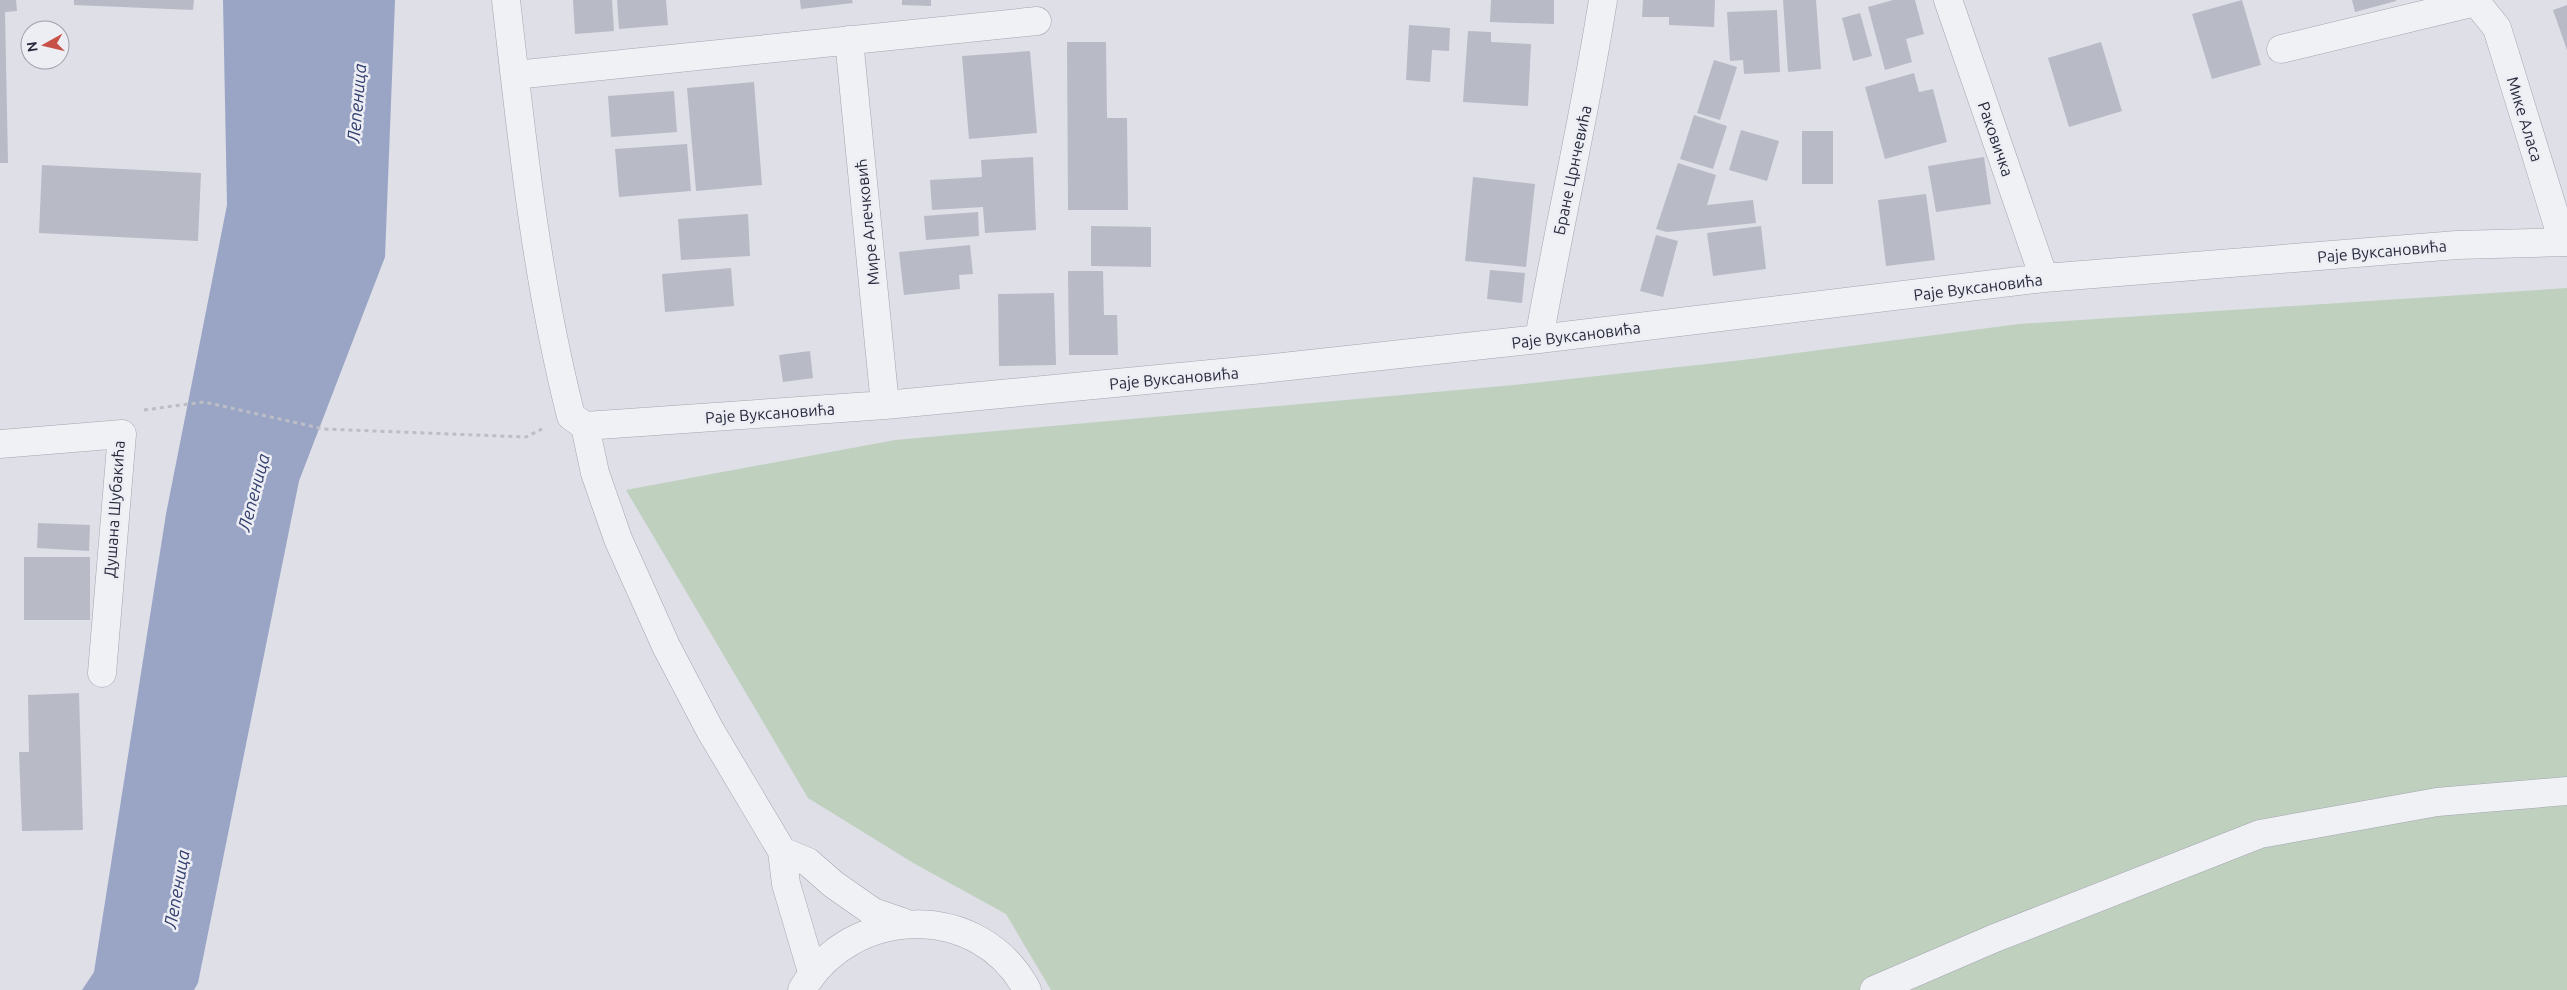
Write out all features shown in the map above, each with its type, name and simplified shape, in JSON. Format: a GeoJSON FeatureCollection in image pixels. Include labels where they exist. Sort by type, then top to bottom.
{"type":"FeatureCollection","features":[{"type":"Feature","properties":{"kind":"street"},"geometry":{"type":"LineString","coordinates":[[506,0],[529,206],[553,347],[618,540],[662,638],[710,730],[782,851],[786,884],[807,981]]}},
{"type":"Feature","properties":{"kind":"street","name":"Бране Црнчевића"},"geometry":{"type":"LineString","coordinates":[[1540,339],[1559,228],[1588,98],[1603,0]]}},
{"type":"Feature","properties":{"kind":"street","name":"Раковичка"},"geometry":{"type":"LineString","coordinates":[[1948,0],[2044,278]]}},
{"type":"Feature","properties":{"kind":"street","name":"Мике Аласа"},"geometry":{"type":"LineString","coordinates":[[2281,49],[2477,1],[2497,28],[2565,242]]}},
{"type":"Feature","properties":{"kind":"street"},"geometry":{"type":"LineString","coordinates":[[514,76],[1037,21]]}},
{"type":"Feature","properties":{"kind":"street","name":"Мире Алечковић"},"geometry":{"type":"LineString","coordinates":[[848,40],[885,405]]}},
{"type":"Feature","properties":{"kind":"street","name":"Раје Вуксановића"},"geometry":{"type":"LineString","coordinates":[[578,421],[885,405],[1263,369],[1540,339],[2044,278],[2457,245],[2565,242]]}},
{"type":"Feature","properties":{"kind":"street","name":"Душана Шубакића"},"geometry":{"type":"LineString","coordinates":[[0,444],[122,434],[102,673]]}},
{"type":"Feature","properties":{"kind":"street"},"geometry":{"type":"LineString","coordinates":[[1874,990],[1995,938],[2260,834],[2437,802],[2567,791]]}},
{"type":"Feature","properties":{"kind":"street"},"geometry":{"type":"LineString","coordinates":[[782,851],[808,862],[833,884],[873,912],[905,924]]}},
{"type":"Feature","properties":{"kind":"street"},"geometry":{"type":"LineString","coordinates":[[807,981],[842,945],[872,930],[905,924],[938,926],[970,936],[998,954],[1021,979],[1027,990]]}},
{"type":"Feature","properties":{"kind":"path"},"geometry":{"type":"LineString","coordinates":[[122,434],[142,410],[204,402],[324,429],[526,437],[578,421]]}},
{"type":"Feature","properties":{"kind":"green space"},"geometry":{"type":"Polygon","coordinates":[[[2567,288],[2567,990],[1051,990],[1006,914],[915,864],[808,798],[626,490],[895,440],[1514,385],[1743,360],[2019,324],[2567,288]]]}},
{"type":"Feature","properties":{"kind":"water","name":"Лепеница"},"geometry":{"type":"Polygon","coordinates":[[[223,0],[395,0],[385,257],[299,481],[198,983],[194,990],[82,990],[94,972],[166,514],[227,205],[223,0]]]}},
{"type":"Feature","properties":{"kind":"building"},"geometry":{"type":"Polygon","coordinates":[[[0,0],[16,0],[17,11],[5,12],[8,163],[0,163],[0,0]]]}},
{"type":"Feature","properties":{"kind":"building"},"geometry":{"type":"Polygon","coordinates":[[[74,0],[194,0],[193,10],[74,5],[74,0]]]}},
{"type":"Feature","properties":{"kind":"building"},"geometry":{"type":"Polygon","coordinates":[[[573,0],[612,0],[614,31],[575,34],[573,0]]]}},
{"type":"Feature","properties":{"kind":"building"},"geometry":{"type":"Polygon","coordinates":[[[617,0],[666,0],[668,25],[619,29],[617,0]]]}},
{"type":"Feature","properties":{"kind":"building"},"geometry":{"type":"Polygon","coordinates":[[[800,0],[852,0],[853,3],[801,9],[800,0]]]}},
{"type":"Feature","properties":{"kind":"building"},"geometry":{"type":"Polygon","coordinates":[[[902,0],[931,0],[931,6],[902,5],[902,0]]]}},
{"type":"Feature","properties":{"kind":"building"},"geometry":{"type":"Polygon","coordinates":[[[1491,0],[1554,0],[1554,24],[1490,22],[1491,0]]]}},
{"type":"Feature","properties":{"kind":"building"},"geometry":{"type":"Polygon","coordinates":[[[1643,0],[1715,0],[1714,27],[1669,25],[1669,17],[1642,17],[1643,0]]]}},
{"type":"Feature","properties":{"kind":"building"},"geometry":{"type":"Polygon","coordinates":[[[1783,0],[1816,0],[1821,69],[1788,72],[1783,0]]]}},
{"type":"Feature","properties":{"kind":"building"},"geometry":{"type":"Polygon","coordinates":[[[1893,0],[1915,0],[1924,34],[1906,39],[1912,62],[1885,70],[1868,7],[1893,0]]]}},
{"type":"Feature","properties":{"kind":"building"},"geometry":{"type":"Polygon","coordinates":[[[2242,0],[2261,65],[2212,79],[2192,14],[2242,0]]]}},
{"type":"Feature","properties":{"kind":"building"},"geometry":{"type":"Polygon","coordinates":[[[2352,0],[2396,0],[2396,1],[2355,12],[2352,0]]]}},
{"type":"Feature","properties":{"kind":"building"},"geometry":{"type":"Polygon","coordinates":[[[2567,5],[2567,50],[2553,10],[2567,5]]]}},
{"type":"Feature","properties":{"kind":"building"},"geometry":{"type":"Polygon","coordinates":[[[1777,10],[1780,72],[1744,74],[1743,60],[1730,61],[1727,12],[1777,10]]]}},
{"type":"Feature","properties":{"kind":"building"},"geometry":{"type":"Polygon","coordinates":[[[1860,13],[1872,56],[1853,61],[1842,18],[1860,13]]]}},
{"type":"Feature","properties":{"kind":"building"},"geometry":{"type":"Polygon","coordinates":[[[1409,25],[1450,28],[1449,51],[1432,50],[1430,82],[1406,80],[1409,25]]]}},
{"type":"Feature","properties":{"kind":"building"},"geometry":{"type":"Polygon","coordinates":[[[1468,31],[1491,32],[1491,42],[1531,44],[1528,106],[1463,102],[1468,31]]]}},
{"type":"Feature","properties":{"kind":"building"},"geometry":{"type":"Polygon","coordinates":[[[1067,42],[1106,42],[1107,118],[1127,118],[1128,210],[1068,210],[1067,42]]]}},
{"type":"Feature","properties":{"kind":"building"},"geometry":{"type":"Polygon","coordinates":[[[2101,42],[2122,111],[2069,127],[2048,58],[2101,42]]]}},
{"type":"Feature","properties":{"kind":"building"},"geometry":{"type":"Polygon","coordinates":[[[1030,51],[1037,133],[969,139],[962,56],[1030,51]]]}},
{"type":"Feature","properties":{"kind":"building"},"geometry":{"type":"Polygon","coordinates":[[[1714,60],[1737,67],[1720,120],[1697,113],[1714,60]]]}},
{"type":"Feature","properties":{"kind":"building"},"geometry":{"type":"Polygon","coordinates":[[[1914,73],[1919,92],[1933,89],[1947,142],[1885,159],[1865,87],[1914,73]]]}},
{"type":"Feature","properties":{"kind":"building"},"geometry":{"type":"Polygon","coordinates":[[[754,82],[762,185],[696,191],[687,88],[754,82]]]}},
{"type":"Feature","properties":{"kind":"building"},"geometry":{"type":"Polygon","coordinates":[[[674,91],[677,132],[611,137],[608,96],[674,91]]]}},
{"type":"Feature","properties":{"kind":"building"},"geometry":{"type":"Polygon","coordinates":[[[1694,115],[1727,126],[1713,169],[1680,159],[1694,115]]]}},
{"type":"Feature","properties":{"kind":"building"},"geometry":{"type":"Polygon","coordinates":[[[1741,130],[1779,141],[1767,181],[1729,170],[1741,130]]]}},
{"type":"Feature","properties":{"kind":"building"},"geometry":{"type":"Polygon","coordinates":[[[1802,131],[1833,131],[1833,184],[1802,184],[1802,131]]]}},
{"type":"Feature","properties":{"kind":"building"},"geometry":{"type":"Polygon","coordinates":[[[687,144],[691,191],[619,197],[615,149],[687,144]]]}},
{"type":"Feature","properties":{"kind":"building"},"geometry":{"type":"Polygon","coordinates":[[[1033,157],[1036,230],[985,233],[983,207],[932,210],[930,180],[982,177],[981,160],[1033,157]]]}},
{"type":"Feature","properties":{"kind":"building"},"geometry":{"type":"Polygon","coordinates":[[[1984,157],[1991,204],[1936,212],[1928,166],[1984,157]]]}},
{"type":"Feature","properties":{"kind":"building"},"geometry":{"type":"Polygon","coordinates":[[[1678,163],[1716,175],[1707,205],[1753,200],[1756,223],[1667,232],[1656,229],[1678,163]]]}},
{"type":"Feature","properties":{"kind":"building"},"geometry":{"type":"Polygon","coordinates":[[[42,165],[201,173],[198,241],[39,233],[42,165]]]}},
{"type":"Feature","properties":{"kind":"building"},"geometry":{"type":"Polygon","coordinates":[[[1473,177],[1535,184],[1526,267],[1465,261],[1473,177]]]}},
{"type":"Feature","properties":{"kind":"building"},"geometry":{"type":"Polygon","coordinates":[[[1926,194],[1935,260],[1886,266],[1878,200],[1926,194]]]}},
{"type":"Feature","properties":{"kind":"building"},"geometry":{"type":"Polygon","coordinates":[[[978,212],[979,236],[926,240],[924,216],[978,212]]]}},
{"type":"Feature","properties":{"kind":"building"},"geometry":{"type":"Polygon","coordinates":[[[748,214],[750,256],[681,260],[678,219],[748,214]]]}},
{"type":"Feature","properties":{"kind":"building"},"geometry":{"type":"Polygon","coordinates":[[[1091,226],[1151,227],[1151,267],[1091,266],[1091,226]]]}},
{"type":"Feature","properties":{"kind":"building"},"geometry":{"type":"Polygon","coordinates":[[[1761,226],[1766,269],[1713,276],[1707,233],[1761,226]]]}},
{"type":"Feature","properties":{"kind":"building"},"geometry":{"type":"Polygon","coordinates":[[[1656,235],[1678,241],[1663,297],[1640,291],[1656,235]]]}},
{"type":"Feature","properties":{"kind":"building"},"geometry":{"type":"Polygon","coordinates":[[[970,245],[973,274],[959,275],[960,289],[904,295],[899,252],[970,245]]]}},
{"type":"Feature","properties":{"kind":"building"},"geometry":{"type":"Polygon","coordinates":[[[731,268],[734,306],[665,312],[662,274],[731,268]]]}},
{"type":"Feature","properties":{"kind":"building"},"geometry":{"type":"Polygon","coordinates":[[[1490,270],[1525,273],[1522,303],[1487,299],[1490,270]]]}},
{"type":"Feature","properties":{"kind":"building"},"geometry":{"type":"Polygon","coordinates":[[[1068,271],[1103,271],[1104,315],[1117,315],[1118,355],[1069,355],[1068,271]]]}},
{"type":"Feature","properties":{"kind":"building"},"geometry":{"type":"Polygon","coordinates":[[[1054,293],[1056,365],[999,366],[998,294],[1054,293]]]}},
{"type":"Feature","properties":{"kind":"building"},"geometry":{"type":"Polygon","coordinates":[[[810,351],[813,378],[783,382],[779,355],[810,351]]]}},
{"type":"Feature","properties":{"kind":"building"},"geometry":{"type":"Polygon","coordinates":[[[38,523],[90,525],[89,551],[37,548],[38,523]]]}},
{"type":"Feature","properties":{"kind":"building"},"geometry":{"type":"Polygon","coordinates":[[[24,557],[90,557],[90,620],[24,620],[24,557]]]}},
{"type":"Feature","properties":{"kind":"building"},"geometry":{"type":"Polygon","coordinates":[[[79,693],[83,830],[22,831],[19,752],[29,752],[28,695],[79,693]]]}}]}
